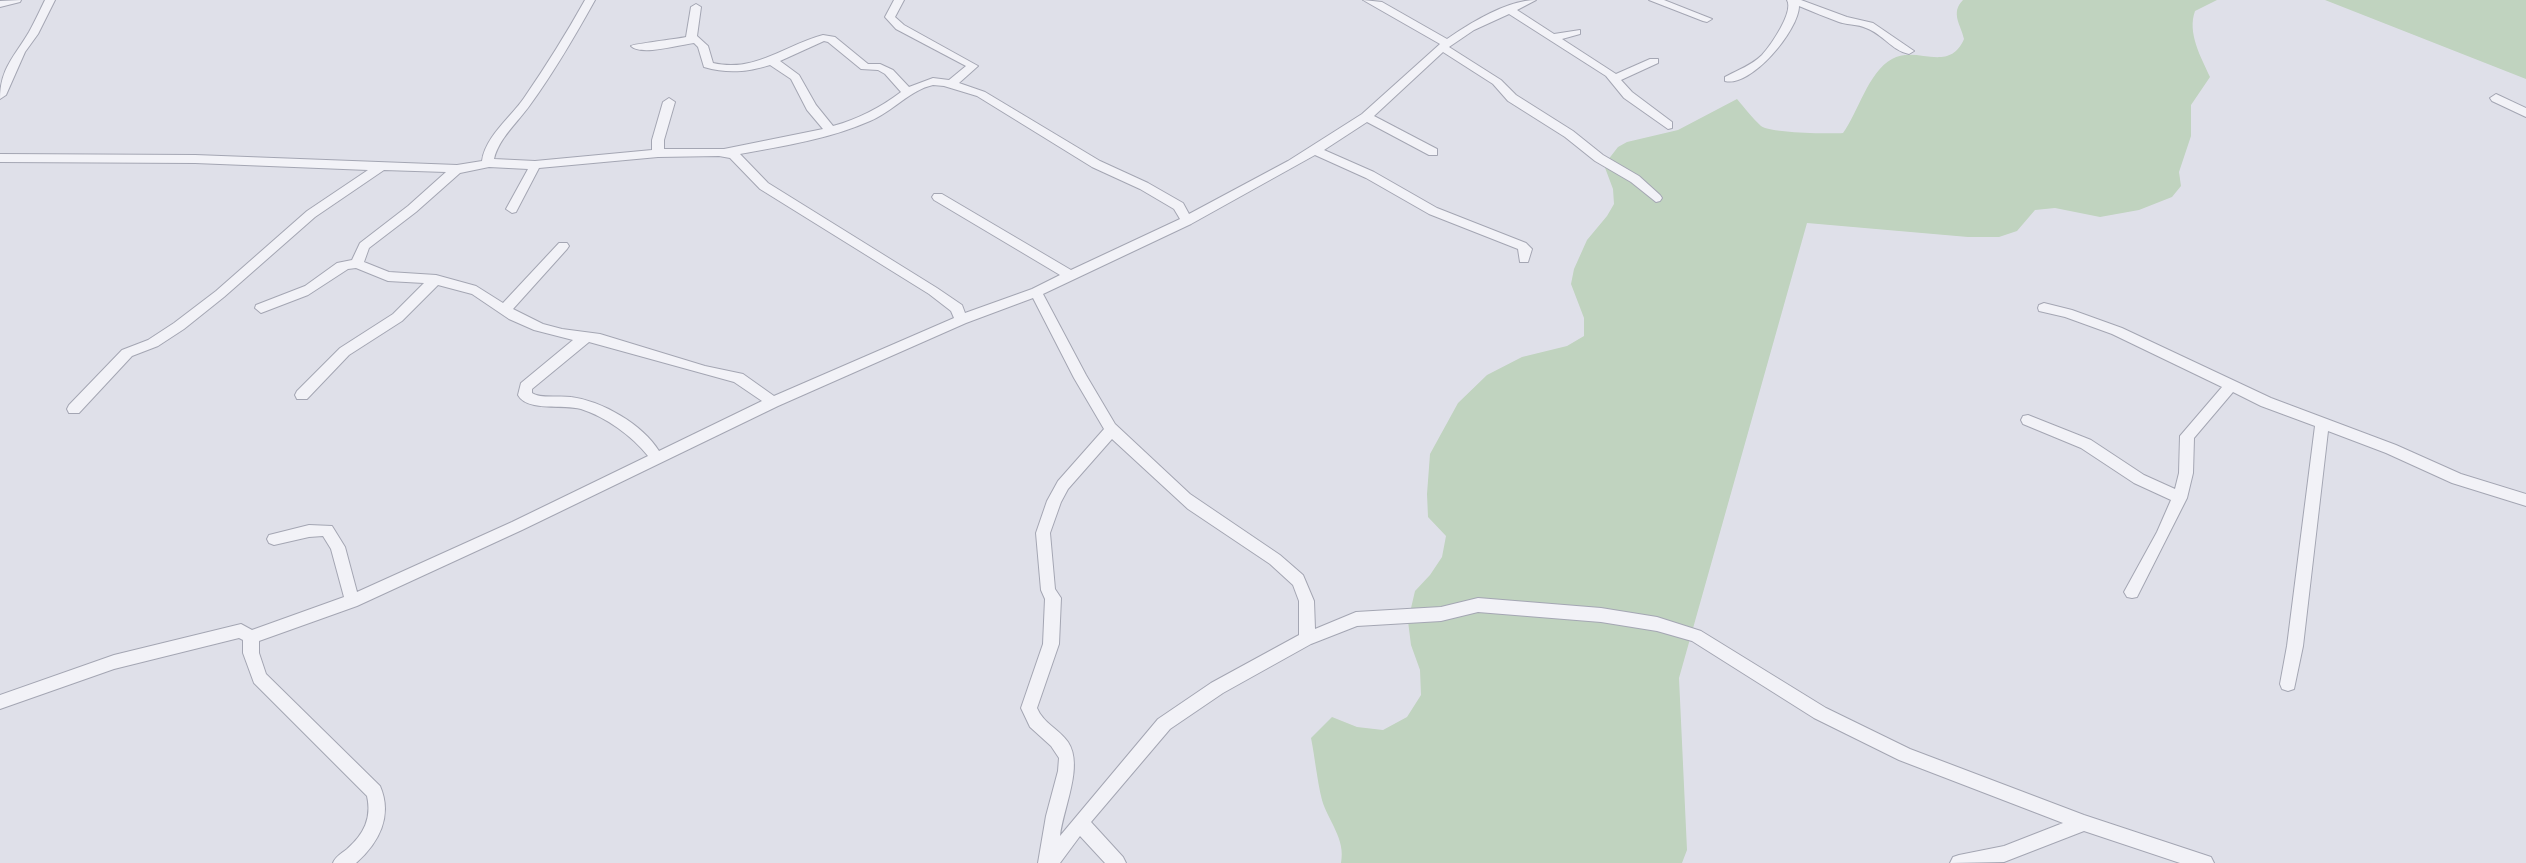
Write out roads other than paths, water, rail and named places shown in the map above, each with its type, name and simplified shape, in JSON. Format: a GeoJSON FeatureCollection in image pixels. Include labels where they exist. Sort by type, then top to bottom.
{"type":"FeatureCollection","features":[{"type":"Feature","properties":{"kind":"street"},"geometry":{"type":"LineString","coordinates":[[0,4],[16,0]]}},
{"type":"Feature","properties":{"kind":"street"},"geometry":{"type":"LineString","coordinates":[[0,95],[20,51],[33,34],[50,0]]}},
{"type":"Feature","properties":{"kind":"street"},"geometry":{"type":"LineString","coordinates":[[488,163],[493,145],[526,103],[567,42],[590,0]]}},
{"type":"Feature","properties":{"kind":"street"},"geometry":{"type":"LineString","coordinates":[[899,0],[890,17],[900,27],[973,66],[950,84]]}},
{"type":"Feature","properties":{"kind":"street"},"geometry":{"type":"LineString","coordinates":[[1368,0],[1406,18],[1497,82],[1512,98],[1569,134],[1599,158],[1636,179],[1656,198]]}},
{"type":"Feature","properties":{"kind":"street"},"geometry":{"type":"LineString","coordinates":[[251,637],[352,601],[657,459],[774,402],[961,320],[1036,292],[1069,275],[1187,222],[1314,150],[1366,117],[1445,45],[1470,28],[1531,0]]}},
{"type":"Feature","properties":{"kind":"street"},"geometry":{"type":"LineString","coordinates":[[1654,0],[1707,19]]}},
{"type":"Feature","properties":{"kind":"street"},"geometry":{"type":"LineString","coordinates":[[1729,80],[1753,67],[1766,57],[1786,29],[1794,10],[1793,0],[1844,20],[1869,25],[1883,33],[1897,46],[1909,51]]}},
{"type":"Feature","properties":{"kind":"street"},"geometry":{"type":"LineString","coordinates":[[692,40],[696,6]]}},
{"type":"Feature","properties":{"kind":"street"},"geometry":{"type":"LineString","coordinates":[[1509,10],[1610,74],[1628,95],[1668,125]]}},
{"type":"Feature","properties":{"kind":"street"},"geometry":{"type":"LineString","coordinates":[[1551,38],[1576,32]]}},
{"type":"Feature","properties":{"kind":"street"},"geometry":{"type":"LineString","coordinates":[[636,46],[649,47],[696,40],[703,46],[708,65],[718,69],[772,61],[823,38],[832,39],[865,67],[880,67],[888,72],[908,92]]}},
{"type":"Feature","properties":{"kind":"street"},"geometry":{"type":"LineString","coordinates":[[772,61],[795,77],[811,107],[831,131]]}},
{"type":"Feature","properties":{"kind":"street"},"geometry":{"type":"LineString","coordinates":[[1613,78],[1654,61]]}},
{"type":"Feature","properties":{"kind":"street"},"geometry":{"type":"LineString","coordinates":[[0,158],[195,159],[383,164],[457,169],[476,167],[488,163],[534,165],[658,153],[720,152],[792,142],[831,131],[887,109],[908,92],[928,82],[940,80],[981,94],[1096,164],[1144,186],[1179,206],[1187,222]]}},
{"type":"Feature","properties":{"kind":"street"},"geometry":{"type":"LineString","coordinates":[[2496,98],[2526,113]]}},
{"type":"Feature","properties":{"kind":"street"},"geometry":{"type":"LineString","coordinates":[[658,153],[658,140],[669,102]]}},
{"type":"Feature","properties":{"kind":"street"},"geometry":{"type":"LineString","coordinates":[[1366,117],[1393,129],[1433,152]]}},
{"type":"Feature","properties":{"kind":"street"},"geometry":{"type":"LineString","coordinates":[[1314,150],[1370,175],[1400,194],[1433,211],[1522,246],[1526,249],[1524,259]]}},
{"type":"Feature","properties":{"kind":"street"},"geometry":{"type":"LineString","coordinates":[[720,152],[734,155],[764,186],[802,212],[933,291],[957,308],[961,320]]}},
{"type":"Feature","properties":{"kind":"street"},"geometry":{"type":"LineString","coordinates":[[74,409],[127,353],[153,343],[179,326],[220,294],[311,214],[383,164]]}},
{"type":"Feature","properties":{"kind":"street"},"geometry":{"type":"LineString","coordinates":[[512,209],[526,186],[534,165]]}},
{"type":"Feature","properties":{"kind":"street"},"geometry":{"type":"LineString","coordinates":[[356,264],[364,246],[412,209],[457,169]]}},
{"type":"Feature","properties":{"kind":"street"},"geometry":{"type":"LineString","coordinates":[[938,197],[982,225],[1038,254],[1069,275]]}},
{"type":"Feature","properties":{"kind":"street"},"geometry":{"type":"LineString","coordinates":[[505,310],[562,246]]}},
{"type":"Feature","properties":{"kind":"street"},"geometry":{"type":"LineString","coordinates":[[261,308],[310,289],[337,267],[344,264],[356,264],[388,276],[436,280],[476,291],[505,310],[539,327],[585,338],[600,339],[705,371],[738,378],[774,402]]}},
{"type":"Feature","properties":{"kind":"street"},"geometry":{"type":"LineString","coordinates":[[302,395],[315,386],[350,347],[380,331],[403,313],[420,292],[436,280]]}},
{"type":"Feature","properties":{"kind":"street"},"geometry":{"type":"LineString","coordinates":[[1036,292],[1093,402],[1111,430],[1129,444],[1150,468],[1193,505],[1218,524],[1270,557],[1300,582],[1308,615],[1306,639]]}},
{"type":"Feature","properties":{"kind":"street"},"geometry":{"type":"LineString","coordinates":[[2044,308],[2067,313],[2109,328],[2230,386],[2391,449],[2457,480],[2526,500]]}},
{"type":"Feature","properties":{"kind":"street"},"geometry":{"type":"LineString","coordinates":[[585,338],[526,387],[525,395],[532,400],[586,405],[638,437],[654,452],[657,459]]}},
{"type":"Feature","properties":{"kind":"street"},"geometry":{"type":"LineString","coordinates":[[2132,592],[2180,498],[2186,475],[2187,436],[2230,386]]}},
{"type":"Feature","properties":{"kind":"street"},"geometry":{"type":"LineString","coordinates":[[2028,420],[2086,444],[2139,479],[2180,498]]}},
{"type":"Feature","properties":{"kind":"street"},"geometry":{"type":"LineString","coordinates":[[2288,684],[2295,646],[2306,542],[2316,483],[2322,423]]}},
{"type":"Feature","properties":{"kind":"street"},"geometry":{"type":"LineString","coordinates":[[1049,863],[1058,801],[1066,778],[1066,754],[1057,740],[1032,719],[1029,708],[1051,644],[1053,598],[1048,590],[1043,533],[1054,501],[1064,485],[1111,430]]}},
{"type":"Feature","properties":{"kind":"street"},"geometry":{"type":"LineString","coordinates":[[274,539],[309,531],[327,530],[338,546],[352,601]]}},
{"type":"Feature","properties":{"kind":"street"},"geometry":{"type":"LineString","coordinates":[[1049,863],[1080,822],[1164,724],[1218,688],[1306,639],[1356,619],[1441,614],[1478,604],[1601,616],[1657,624],[1696,636],[1820,713],[1905,755],[2084,823],[2205,863]]}},
{"type":"Feature","properties":{"kind":"street"},"geometry":{"type":"LineString","coordinates":[[0,702],[114,662],[241,631],[251,637]]}},
{"type":"Feature","properties":{"kind":"street"},"geometry":{"type":"LineString","coordinates":[[251,637],[252,653],[260,678],[374,792],[379,805],[377,823],[359,850],[342,863]]}},
{"type":"Feature","properties":{"kind":"street"},"geometry":{"type":"LineString","coordinates":[[1080,822],[1101,848],[1118,863]]}},
{"type":"Feature","properties":{"kind":"street"},"geometry":{"type":"LineString","coordinates":[[1959,863],[2007,858],[2084,823]]}}]}
